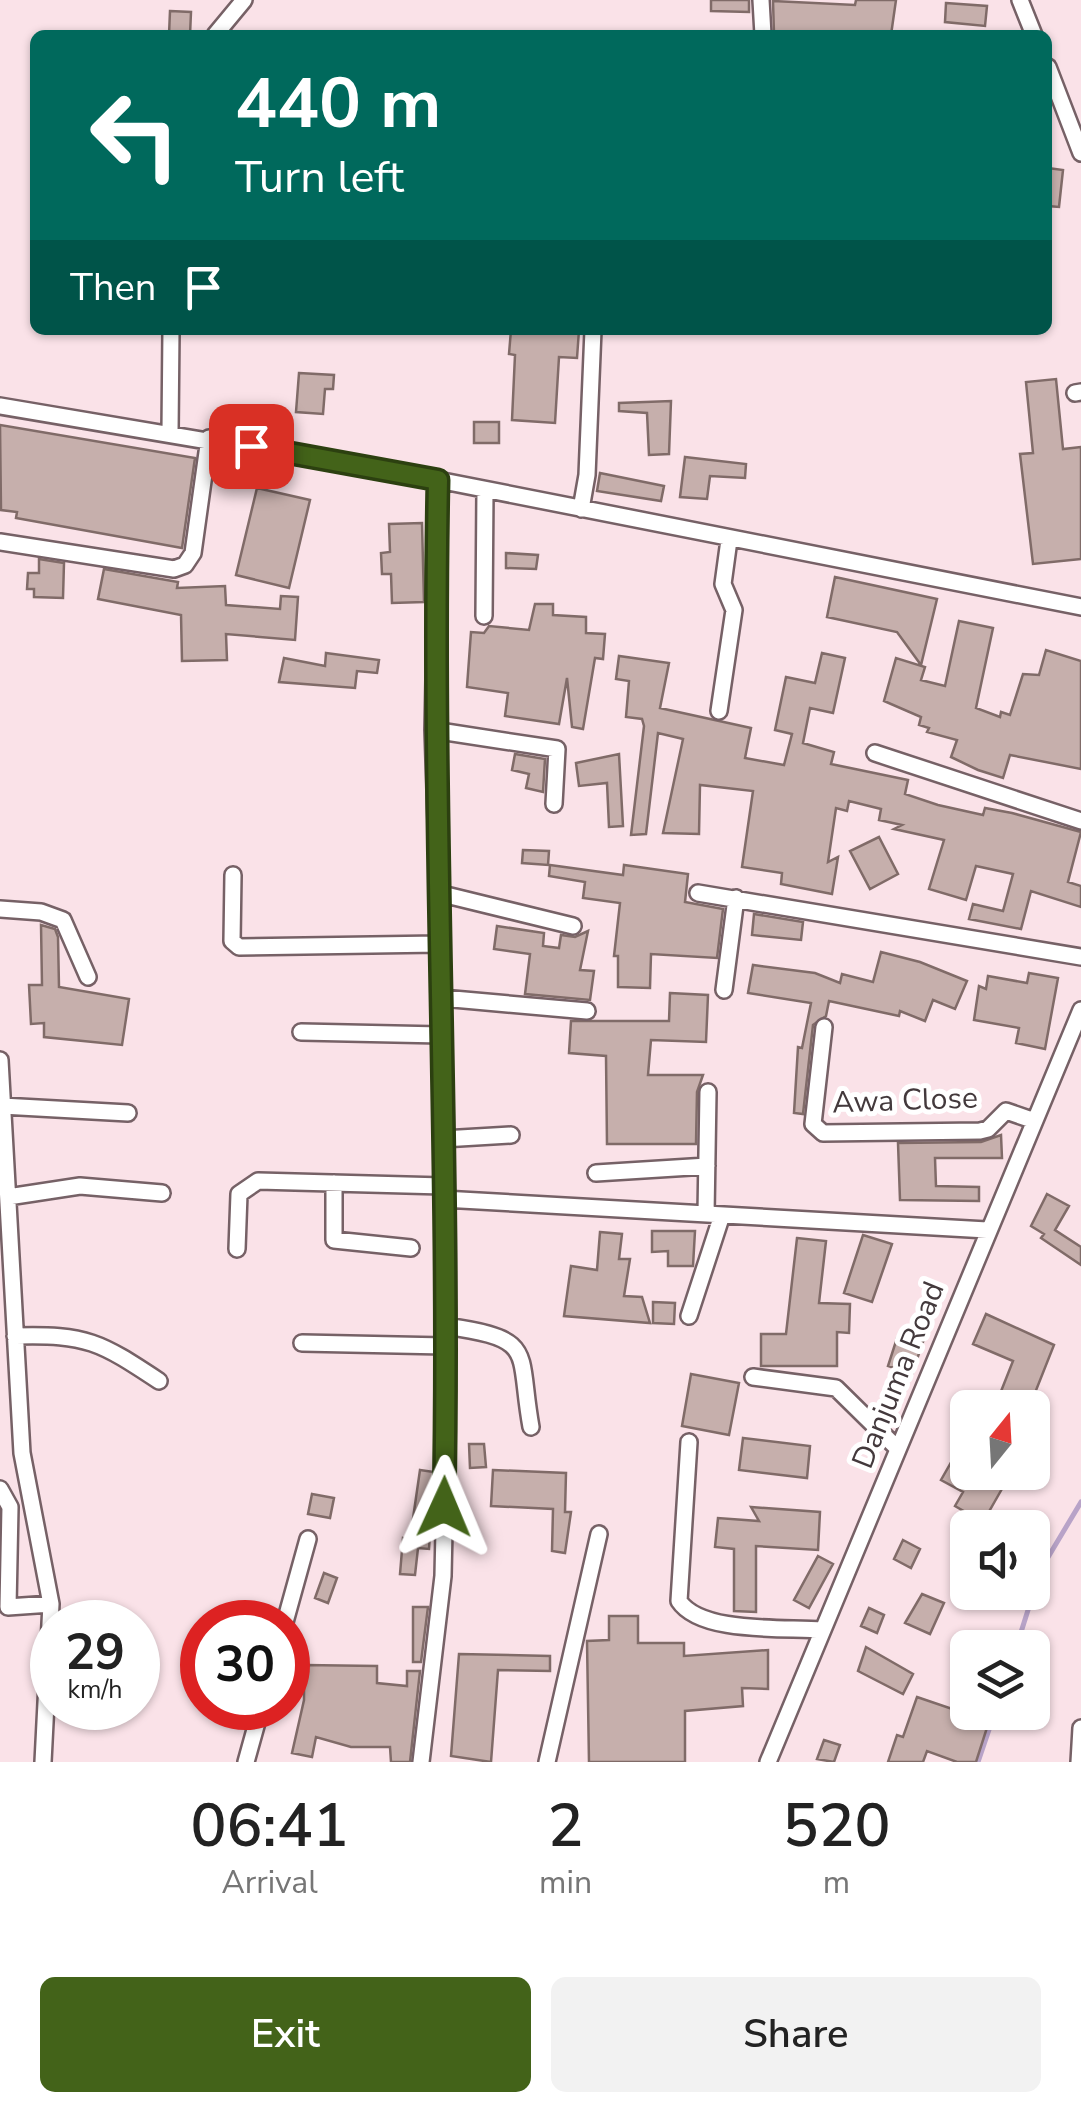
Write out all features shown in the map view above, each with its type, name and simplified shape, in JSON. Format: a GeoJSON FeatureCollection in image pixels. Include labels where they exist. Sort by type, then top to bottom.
{"type":"FeatureCollection","features":[{"type":"Feature","properties":{"kind":"street"},"geometry":{"type":"LineString","coordinates":[[219,30],[244,0]]}},
{"type":"Feature","properties":{"kind":"street"},"geometry":{"type":"LineString","coordinates":[[761,0],[763,30]]}},
{"type":"Feature","properties":{"kind":"street"},"geometry":{"type":"LineString","coordinates":[[1020,0],[1032,30]]}},
{"type":"Feature","properties":{"kind":"street"},"geometry":{"type":"LineString","coordinates":[[1052,77],[1081,153]]}},
{"type":"Feature","properties":{"kind":"street"},"geometry":{"type":"LineString","coordinates":[[170,432],[171,335]]}},
{"type":"Feature","properties":{"kind":"street"},"geometry":{"type":"LineString","coordinates":[[581,510],[587,475],[593,335]]}},
{"type":"Feature","properties":{"kind":"street"},"geometry":{"type":"LineString","coordinates":[[0,406],[209,438],[438,480],[1081,607]]}},
{"type":"Feature","properties":{"kind":"street"},"geometry":{"type":"LineString","coordinates":[[0,542],[174,569],[185,564],[194,553],[209,438]]}},
{"type":"Feature","properties":{"kind":"street"},"geometry":{"type":"LineString","coordinates":[[421,1762],[442,1576],[442,998],[433,730],[438,480]]}},
{"type":"Feature","properties":{"kind":"street"},"geometry":{"type":"LineString","coordinates":[[484,616],[485,490]]}},
{"type":"Feature","properties":{"kind":"street"},"geometry":{"type":"LineString","coordinates":[[719,711],[734,610],[723,584],[729,540]]}},
{"type":"Feature","properties":{"kind":"street"},"geometry":{"type":"LineString","coordinates":[[433,730],[557,749],[554,804]]}},
{"type":"Feature","properties":{"kind":"street"},"geometry":{"type":"LineString","coordinates":[[875,752],[1081,820]]}},
{"type":"Feature","properties":{"kind":"street"},"geometry":{"type":"LineString","coordinates":[[233,874],[232,940],[239,948],[439,944]]}},
{"type":"Feature","properties":{"kind":"street"},"geometry":{"type":"LineString","coordinates":[[698,893],[1081,957]]}},
{"type":"Feature","properties":{"kind":"street"},"geometry":{"type":"LineString","coordinates":[[438,894],[573,926]]}},
{"type":"Feature","properties":{"kind":"street"},"geometry":{"type":"LineString","coordinates":[[724,990],[736,898]]}},
{"type":"Feature","properties":{"kind":"street"},"geometry":{"type":"LineString","coordinates":[[0,909],[41,912],[63,920],[88,977]]}},
{"type":"Feature","properties":{"kind":"street"},"geometry":{"type":"LineString","coordinates":[[442,998],[587,1011]]}},
{"type":"Feature","properties":{"kind":"street","name":"Danjuma Road"},"geometry":{"type":"LineString","coordinates":[[768,1762],[1081,1010]]}},
{"type":"Feature","properties":{"kind":"street","name":"Awa Close"},"geometry":{"type":"LineString","coordinates":[[824,1027],[813,1124],[822,1132],[980,1131],[988,1129],[1006,1111],[1032,1120]]}},
{"type":"Feature","properties":{"kind":"street"},"geometry":{"type":"LineString","coordinates":[[302,1032],[441,1034]]}},
{"type":"Feature","properties":{"kind":"street"},"geometry":{"type":"LineString","coordinates":[[0,1060],[22,1453],[50,1600]]}},
{"type":"Feature","properties":{"kind":"street"},"geometry":{"type":"LineString","coordinates":[[689,1316],[714,1214],[707,1166],[708,1092]]}},
{"type":"Feature","properties":{"kind":"street"},"geometry":{"type":"LineString","coordinates":[[2,1106],[128,1113]]}},
{"type":"Feature","properties":{"kind":"street"},"geometry":{"type":"LineString","coordinates":[[443,1139],[511,1135]]}},
{"type":"Feature","properties":{"kind":"street"},"geometry":{"type":"LineString","coordinates":[[596,1173],[707,1166]]}},
{"type":"Feature","properties":{"kind":"street"},"geometry":{"type":"LineString","coordinates":[[237,1250],[240,1194],[247,1185],[334,1184],[714,1214],[987,1230]]}},
{"type":"Feature","properties":{"kind":"street"},"geometry":{"type":"LineString","coordinates":[[334,1184],[334,1240],[411,1248]]}},
{"type":"Feature","properties":{"kind":"street"},"geometry":{"type":"LineString","coordinates":[[6,1203],[80,1186],[162,1193]]}},
{"type":"Feature","properties":{"kind":"street"},"geometry":{"type":"LineString","coordinates":[[444,1326],[490,1332],[516,1349],[526,1367],[531,1427]]}},
{"type":"Feature","properties":{"kind":"street"},"geometry":{"type":"LineString","coordinates":[[15,1336],[82,1337],[106,1346],[158,1381]]}},
{"type":"Feature","properties":{"kind":"street"},"geometry":{"type":"LineString","coordinates":[[302,1343],[445,1346]]}},
{"type":"Feature","properties":{"kind":"street"},"geometry":{"type":"LineString","coordinates":[[753,1378],[836,1388],[897,1448]]}},
{"type":"Feature","properties":{"kind":"street"},"geometry":{"type":"LineString","coordinates":[[689,1442],[679,1601],[710,1622],[822,1630]]}},
{"type":"Feature","properties":{"kind":"street"},"geometry":{"type":"LineString","coordinates":[[0,1488],[7,1494],[10,1506],[4,1607],[30,1605]]}},
{"type":"Feature","properties":{"kind":"street"},"geometry":{"type":"LineString","coordinates":[[547,1762],[599,1534]]}},
{"type":"Feature","properties":{"kind":"street"},"geometry":{"type":"LineString","coordinates":[[290,1600],[308,1540]]}},
{"type":"Feature","properties":{"kind":"street"},"geometry":{"type":"LineString","coordinates":[[1078,1762],[1081,1728]]}},
{"type":"Feature","properties":{"kind":"street"},"geometry":{"type":"LineString","coordinates":[[43,1762],[45,1730]]}},
{"type":"Feature","properties":{"kind":"street"},"geometry":{"type":"LineString","coordinates":[[246,1762],[255,1730]]}},
{"type":"Feature","properties":{"kind":"building"},"geometry":{"type":"Polygon","coordinates":[[[711,0],[749,0],[749,12],[711,11],[711,0]]]}},
{"type":"Feature","properties":{"kind":"building"},"geometry":{"type":"Polygon","coordinates":[[[856,0],[896,0],[892,30],[774,30],[773,1],[855,5],[856,0]]]}},
{"type":"Feature","properties":{"kind":"building"},"geometry":{"type":"Polygon","coordinates":[[[946,3],[987,6],[985,26],[945,22],[946,3]]]}},
{"type":"Feature","properties":{"kind":"building"},"geometry":{"type":"Polygon","coordinates":[[[170,11],[191,12],[190,30],[169,30],[170,11]]]}},
{"type":"Feature","properties":{"kind":"building"},"geometry":{"type":"Polygon","coordinates":[[[1052,169],[1063,170],[1059,207],[1052,206],[1052,169]]]}},
{"type":"Feature","properties":{"kind":"building"},"geometry":{"type":"Polygon","coordinates":[[[511,335],[579,335],[577,358],[559,357],[555,423],[512,420],[515,355],[509,354],[511,335]]]}},
{"type":"Feature","properties":{"kind":"building"},"geometry":{"type":"Polygon","coordinates":[[[299,373],[334,375],[333,389],[325,389],[323,414],[296,412],[299,373]]]}},
{"type":"Feature","properties":{"kind":"building"},"geometry":{"type":"Polygon","coordinates":[[[1056,379],[1063,449],[1081,447],[1081,559],[1033,564],[1020,454],[1033,453],[1026,382],[1056,379]]]}},
{"type":"Feature","properties":{"kind":"building"},"geometry":{"type":"Polygon","coordinates":[[[671,401],[669,454],[649,455],[647,413],[619,411],[619,403],[671,401]]]}},
{"type":"Feature","properties":{"kind":"building"},"geometry":{"type":"Polygon","coordinates":[[[474,422],[499,422],[499,443],[474,443],[474,422]]]}},
{"type":"Feature","properties":{"kind":"building"},"geometry":{"type":"Polygon","coordinates":[[[0,425],[195,458],[182,548],[16,518],[17,512],[1,510],[0,425]]]}},
{"type":"Feature","properties":{"kind":"building"},"geometry":{"type":"Polygon","coordinates":[[[685,457],[746,464],[745,478],[710,476],[707,499],[680,497],[685,457]]]}},
{"type":"Feature","properties":{"kind":"building"},"geometry":{"type":"Polygon","coordinates":[[[600,473],[664,486],[661,501],[597,491],[600,473]]]}},
{"type":"Feature","properties":{"kind":"building"},"geometry":{"type":"Polygon","coordinates":[[[257,488],[310,500],[289,588],[236,575],[257,488]]]}},
{"type":"Feature","properties":{"kind":"building"},"geometry":{"type":"Polygon","coordinates":[[[422,523],[424,602],[392,603],[391,574],[382,574],[381,553],[390,552],[389,524],[422,523]]]}},
{"type":"Feature","properties":{"kind":"building"},"geometry":{"type":"Polygon","coordinates":[[[506,553],[538,555],[536,569],[506,568],[506,553]]]}},
{"type":"Feature","properties":{"kind":"building"},"geometry":{"type":"Polygon","coordinates":[[[39,559],[64,563],[63,598],[34,597],[34,589],[27,589],[28,573],[39,573],[39,559]]]}},
{"type":"Feature","properties":{"kind":"building"},"geometry":{"type":"Polygon","coordinates":[[[104,569],[178,582],[177,588],[225,586],[226,605],[280,609],[281,596],[298,597],[295,640],[226,634],[227,660],[182,661],[181,615],[98,599],[104,569]]]}},
{"type":"Feature","properties":{"kind":"building"},"geometry":{"type":"Polygon","coordinates":[[[835,577],[937,599],[921,665],[897,632],[827,617],[835,577]]]}},
{"type":"Feature","properties":{"kind":"building"},"geometry":{"type":"Polygon","coordinates":[[[535,604],[553,604],[553,615],[586,617],[586,633],[605,634],[603,659],[595,658],[583,729],[572,727],[567,678],[559,724],[505,716],[508,693],[467,687],[471,632],[484,633],[489,626],[529,630],[535,604]]]}},
{"type":"Feature","properties":{"kind":"building"},"geometry":{"type":"Polygon","coordinates":[[[959,621],[993,628],[976,708],[1000,717],[1001,712],[1010,715],[1023,674],[1039,675],[1046,650],[1081,661],[1081,769],[1010,755],[1003,778],[978,770],[951,757],[957,740],[927,732],[929,728],[919,725],[921,717],[884,701],[896,658],[925,667],[921,680],[945,686],[959,621]]]}},
{"type":"Feature","properties":{"kind":"building"},"geometry":{"type":"Polygon","coordinates":[[[326,653],[379,660],[377,673],[357,671],[355,688],[279,682],[284,658],[325,666],[326,653]]]}},
{"type":"Feature","properties":{"kind":"building"},"geometry":{"type":"Polygon","coordinates":[[[822,653],[845,658],[833,713],[810,708],[803,743],[834,752],[831,764],[908,780],[905,794],[938,805],[983,815],[985,808],[1012,813],[1081,832],[1068,882],[1081,886],[1081,907],[1031,891],[1021,929],[969,919],[973,904],[1003,911],[1013,874],[976,866],[966,900],[929,889],[944,840],[894,829],[902,825],[879,820],[881,809],[849,801],[847,811],[836,808],[828,862],[838,857],[832,894],[781,884],[782,873],[742,867],[753,791],[700,785],[699,834],[663,833],[683,739],[658,733],[646,834],[631,835],[644,726],[642,719],[626,717],[629,681],[616,679],[619,656],[669,663],[660,708],[751,728],[745,758],[784,765],[792,734],[775,730],[786,677],[815,683],[822,653]]]}},
{"type":"Feature","properties":{"kind":"building"},"geometry":{"type":"Polygon","coordinates":[[[515,754],[545,759],[543,792],[526,788],[529,774],[512,770],[515,754]]]}},
{"type":"Feature","properties":{"kind":"building"},"geometry":{"type":"Polygon","coordinates":[[[619,754],[623,826],[609,827],[607,783],[579,786],[576,763],[619,754]]]}},
{"type":"Feature","properties":{"kind":"building"},"geometry":{"type":"Polygon","coordinates":[[[879,837],[898,874],[870,889],[850,851],[879,837]]]}},
{"type":"Feature","properties":{"kind":"building"},"geometry":{"type":"Polygon","coordinates":[[[523,850],[549,851],[548,865],[522,863],[523,850]]]}},
{"type":"Feature","properties":{"kind":"building"},"geometry":{"type":"Polygon","coordinates":[[[550,865],[623,875],[624,865],[688,874],[685,902],[723,909],[717,958],[651,954],[650,988],[618,987],[618,956],[614,956],[620,903],[583,898],[585,882],[549,876],[550,865]]]}},
{"type":"Feature","properties":{"kind":"building"},"geometry":{"type":"Polygon","coordinates":[[[754,914],[803,922],[801,940],[752,935],[754,914]]]}},
{"type":"Feature","properties":{"kind":"building"},"geometry":{"type":"Polygon","coordinates":[[[41,925],[55,929],[58,937],[59,987],[129,999],[122,1045],[44,1037],[44,1023],[31,1024],[29,985],[42,985],[41,925]]]}},
{"type":"Feature","properties":{"kind":"building"},"geometry":{"type":"Polygon","coordinates":[[[497,926],[544,933],[543,946],[559,948],[561,935],[575,937],[588,931],[580,970],[594,971],[590,1000],[525,994],[530,954],[494,949],[497,926]]]}},
{"type":"Feature","properties":{"kind":"building"},"geometry":{"type":"Polygon","coordinates":[[[881,952],[967,981],[955,1009],[933,1000],[925,1021],[900,1011],[899,1016],[829,1001],[826,1016],[813,1025],[803,1114],[794,1113],[798,1047],[802,1048],[811,1003],[748,993],[753,965],[815,973],[840,983],[842,974],[873,982],[881,952]]]}},
{"type":"Feature","properties":{"kind":"building"},"geometry":{"type":"Polygon","coordinates":[[[1029,973],[1058,978],[1045,1049],[1016,1043],[1019,1028],[974,1020],[979,986],[986,989],[988,976],[1027,983],[1029,973]]]}},
{"type":"Feature","properties":{"kind":"building"},"geometry":{"type":"Polygon","coordinates":[[[670,993],[708,995],[706,1042],[651,1040],[648,1075],[703,1075],[697,1092],[696,1144],[607,1144],[606,1056],[569,1053],[571,1021],[669,1021],[670,993]]]}},
{"type":"Feature","properties":{"kind":"building"},"geometry":{"type":"Polygon","coordinates":[[[1001,1135],[1002,1158],[935,1158],[936,1186],[979,1187],[979,1201],[900,1200],[898,1143],[981,1142],[1001,1135]]]}},
{"type":"Feature","properties":{"kind":"building"},"geometry":{"type":"Polygon","coordinates":[[[1047,1194],[1069,1206],[1055,1230],[1081,1247],[1081,1265],[1041,1238],[1044,1234],[1031,1226],[1047,1194]]]}},
{"type":"Feature","properties":{"kind":"building"},"geometry":{"type":"Polygon","coordinates":[[[652,1231],[695,1231],[693,1266],[668,1266],[668,1251],[652,1252],[652,1231]]]}},
{"type":"Feature","properties":{"kind":"building"},"geometry":{"type":"Polygon","coordinates":[[[600,1232],[622,1234],[619,1259],[630,1259],[624,1296],[642,1297],[650,1323],[564,1316],[571,1266],[597,1270],[600,1232]]]}},
{"type":"Feature","properties":{"kind":"building"},"geometry":{"type":"Polygon","coordinates":[[[863,1235],[892,1244],[872,1302],[844,1293],[863,1235]]]}},
{"type":"Feature","properties":{"kind":"building"},"geometry":{"type":"Polygon","coordinates":[[[797,1238],[826,1241],[819,1303],[850,1304],[849,1333],[837,1332],[837,1366],[761,1366],[761,1334],[786,1334],[797,1238]]]}},
{"type":"Feature","properties":{"kind":"building"},"geometry":{"type":"Polygon","coordinates":[[[653,1302],[675,1303],[674,1324],[653,1323],[653,1302]]]}},
{"type":"Feature","properties":{"kind":"building"},"geometry":{"type":"Polygon","coordinates":[[[986,1314],[1054,1345],[1036,1390],[1002,1390],[1013,1361],[973,1344],[986,1314]]]}},
{"type":"Feature","properties":{"kind":"building"},"geometry":{"type":"Polygon","coordinates":[[[897,1338],[924,1339],[912,1374],[888,1366],[897,1338]]]}},
{"type":"Feature","properties":{"kind":"building"},"geometry":{"type":"Polygon","coordinates":[[[691,1374],[739,1383],[729,1435],[682,1426],[691,1374]]]}},
{"type":"Feature","properties":{"kind":"building"},"geometry":{"type":"Polygon","coordinates":[[[743,1438],[810,1446],[807,1478],[739,1470],[743,1438]]]}},
{"type":"Feature","properties":{"kind":"building"},"geometry":{"type":"Polygon","coordinates":[[[469,1444],[484,1444],[486,1467],[470,1468],[469,1444]]]}},
{"type":"Feature","properties":{"kind":"building"},"geometry":{"type":"Polygon","coordinates":[[[950,1464],[950,1485],[941,1480],[950,1464]]]}},
{"type":"Feature","properties":{"kind":"building"},"geometry":{"type":"Polygon","coordinates":[[[420,1470],[434,1472],[429,1549],[418,1548],[415,1575],[400,1574],[403,1538],[410,1539],[420,1470]]]}},
{"type":"Feature","properties":{"kind":"building"},"geometry":{"type":"Polygon","coordinates":[[[493,1470],[566,1473],[565,1512],[571,1512],[565,1553],[552,1551],[553,1509],[491,1506],[493,1470]]]}},
{"type":"Feature","properties":{"kind":"building"},"geometry":{"type":"Polygon","coordinates":[[[959,1490],[1001,1490],[990,1510],[962,1510],[955,1506],[963,1492],[959,1490]]]}},
{"type":"Feature","properties":{"kind":"building"},"geometry":{"type":"Polygon","coordinates":[[[312,1494],[334,1498],[330,1518],[308,1514],[312,1494]]]}},
{"type":"Feature","properties":{"kind":"building"},"geometry":{"type":"Polygon","coordinates":[[[751,1507],[820,1512],[818,1550],[756,1546],[756,1612],[734,1611],[734,1549],[715,1547],[718,1518],[759,1521],[751,1507]]]}},
{"type":"Feature","properties":{"kind":"building"},"geometry":{"type":"Polygon","coordinates":[[[903,1540],[920,1549],[911,1568],[894,1559],[903,1540]]]}},
{"type":"Feature","properties":{"kind":"building"},"geometry":{"type":"Polygon","coordinates":[[[818,1556],[833,1564],[809,1608],[794,1600],[818,1556]]]}},
{"type":"Feature","properties":{"kind":"building"},"geometry":{"type":"Polygon","coordinates":[[[324,1573],[337,1578],[328,1603],[315,1598],[324,1573]]]}},
{"type":"Feature","properties":{"kind":"building"},"geometry":{"type":"Polygon","coordinates":[[[922,1594],[944,1603],[930,1634],[905,1623],[922,1594]]]}},
{"type":"Feature","properties":{"kind":"building"},"geometry":{"type":"Polygon","coordinates":[[[413,1607],[428,1607],[421,1662],[413,1662],[413,1607]]]}},
{"type":"Feature","properties":{"kind":"building"},"geometry":{"type":"Polygon","coordinates":[[[869,1608],[884,1615],[877,1633],[861,1626],[869,1608]]]}},
{"type":"Feature","properties":{"kind":"building"},"geometry":{"type":"Polygon","coordinates":[[[609,1616],[638,1616],[638,1643],[684,1643],[684,1656],[768,1650],[768,1689],[742,1688],[743,1706],[685,1711],[685,1762],[589,1762],[587,1641],[609,1640],[609,1616]]]}},
{"type":"Feature","properties":{"kind":"building"},"geometry":{"type":"Polygon","coordinates":[[[866,1647],[913,1674],[903,1694],[858,1671],[866,1647]]]}},
{"type":"Feature","properties":{"kind":"building"},"geometry":{"type":"Polygon","coordinates":[[[459,1654],[550,1656],[550,1671],[498,1670],[491,1762],[451,1756],[459,1654]]]}},
{"type":"Feature","properties":{"kind":"building"},"geometry":{"type":"Polygon","coordinates":[[[310,1665],[377,1666],[377,1683],[407,1686],[407,1671],[420,1671],[410,1762],[391,1762],[390,1747],[351,1747],[316,1737],[312,1757],[292,1753],[297,1730],[310,1730],[310,1665]]]}},
{"type":"Feature","properties":{"kind":"building"},"geometry":{"type":"Polygon","coordinates":[[[917,1697],[950,1708],[950,1730],[986,1730],[976,1762],[957,1762],[927,1751],[923,1762],[888,1762],[897,1735],[903,1737],[917,1697]]]}},
{"type":"Feature","properties":{"kind":"building"},"geometry":{"type":"Polygon","coordinates":[[[824,1740],[840,1745],[834,1762],[817,1759],[824,1740]]]}},
{"type":"Feature","properties":{"kind":"waterway"},"geometry":{"type":"LineString","coordinates":[[1022,1630],[1041,1569],[1081,1502]]}},
{"type":"Feature","properties":{"kind":"waterway"},"geometry":{"type":"LineString","coordinates":[[978,1762],[989,1730]]}},
{"type":"Feature","properties":{"kind":"route"},"geometry":{"type":"LineString","coordinates":[[251,446],[438,480],[433,730],[442,998],[444,1507]]}}]}
